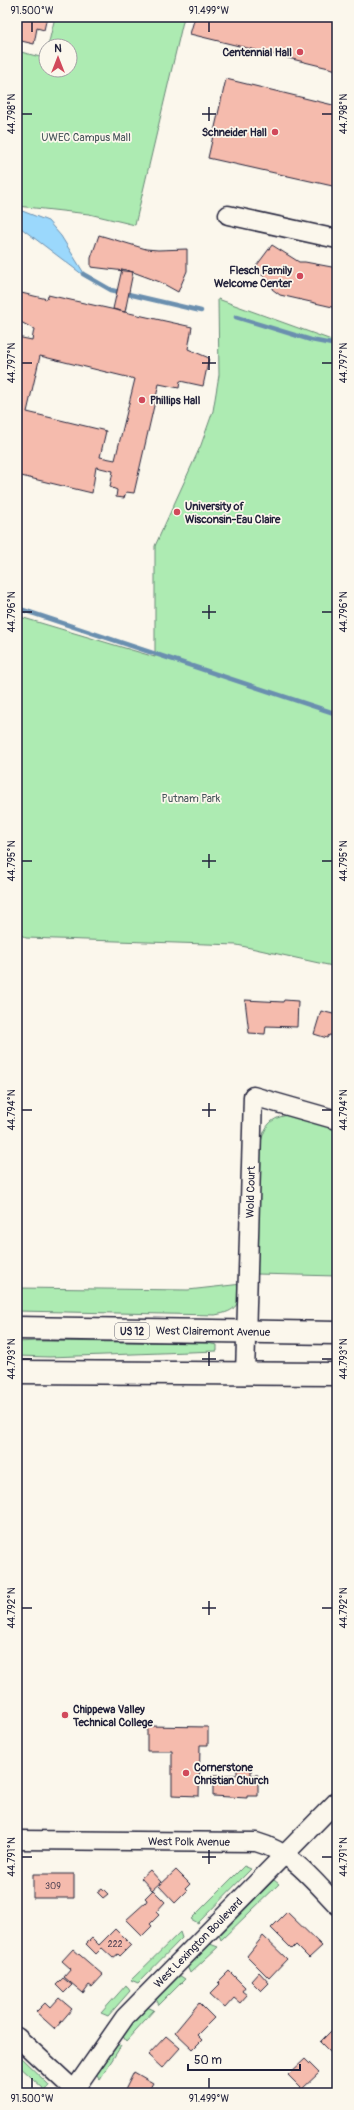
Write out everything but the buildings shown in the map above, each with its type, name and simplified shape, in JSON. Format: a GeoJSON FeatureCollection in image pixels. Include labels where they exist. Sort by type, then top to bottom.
{"type":"FeatureCollection","features":[{"type":"Feature","properties":{"kind":"main road","name":"West Clairemont Avenue"},"geometry":{"type":"LineString","coordinates":[[17,1328],[246,1333],[337,1333]]}},
{"type":"Feature","properties":{"kind":"main road"},"geometry":{"type":"LineString","coordinates":[[17,1372],[245,1375],[337,1374]]}},
{"type":"Feature","properties":{"kind":"street"},"geometry":{"type":"LineString","coordinates":[[228,215],[337,239]]}},
{"type":"Feature","properties":{"kind":"street","name":"Wold Court"},"geometry":{"type":"LineString","coordinates":[[245,1375],[253,1096],[337,1120]]}},
{"type":"Feature","properties":{"kind":"street","name":"West Lexington Boulevard"},"geometry":{"type":"LineString","coordinates":[[73,2091],[125,2017],[337,1801]]}},
{"type":"Feature","properties":{"kind":"street","name":"West Polk Avenue"},"geometry":{"type":"LineString","coordinates":[[17,1840],[256,1842],[273,1846],[286,1854],[337,1905]]}},
{"type":"Feature","properties":{"kind":"street"},"geometry":{"type":"LineString","coordinates":[[17,2037],[73,2091]]}},
{"type":"Feature","properties":{"kind":"green space","name":"UWEC Campus Mall"},"geometry":{"type":"Polygon","coordinates":[[[55,17],[184,17],[135,225],[89,214],[17,206],[17,51],[38,56],[38,78],[78,78],[78,38],[50,38],[55,17]]]}},
{"type":"Feature","properties":{"kind":"green space","name":"Putnam Park"},"geometry":{"type":"Polygon","coordinates":[[[218,299],[337,342],[337,967],[237,945],[26,938],[17,932],[17,616],[155,657],[155,546],[201,445],[213,411],[219,375],[218,299]]]}},
{"type":"Feature","properties":{"kind":"green space"},"geometry":{"type":"Polygon","coordinates":[[[296,1114],[337,1126],[337,1276],[257,1274],[260,1146],[264,1132],[271,1122],[281,1117],[296,1114]]]}},
{"type":"Feature","properties":{"kind":"green space"},"geometry":{"type":"Polygon","coordinates":[[[242,1284],[236,1306],[233,1309],[215,1315],[17,1311],[17,1288],[188,1290],[242,1284]]]}},
{"type":"Feature","properties":{"kind":"green space"},"geometry":{"type":"Polygon","coordinates":[[[17,1342],[207,1343],[217,1345],[217,1351],[49,1357],[17,1356],[17,1342]]]}},
{"type":"Feature","properties":{"kind":"green space"},"geometry":{"type":"Polygon","coordinates":[[[244,1866],[251,1869],[198,1923],[191,1919],[244,1866]]]}},
{"type":"Feature","properties":{"kind":"green space"},"geometry":{"type":"Polygon","coordinates":[[[274,1880],[279,1884],[221,1940],[219,1935],[274,1880]]]}},
{"type":"Feature","properties":{"kind":"green space"},"geometry":{"type":"Polygon","coordinates":[[[180,1932],[182,1938],[138,1983],[131,1980],[180,1932]]]}},
{"type":"Feature","properties":{"kind":"green space"},"geometry":{"type":"Polygon","coordinates":[[[210,1944],[218,1947],[190,1973],[187,1966],[210,1944]]]}},
{"type":"Feature","properties":{"kind":"green space"},"geometry":{"type":"Polygon","coordinates":[[[179,1975],[185,1979],[159,2005],[156,1999],[179,1975]]]}},
{"type":"Feature","properties":{"kind":"green space"},"geometry":{"type":"Polygon","coordinates":[[[126,1985],[130,1991],[108,2016],[101,2013],[126,1985]]]}},
{"type":"Feature","properties":{"kind":"green space"},"geometry":{"type":"Polygon","coordinates":[[[147,2007],[154,2010],[126,2041],[122,2035],[147,2007]]]}},
{"type":"Feature","properties":{"kind":"green space"},"geometry":{"type":"Polygon","coordinates":[[[116,2044],[121,2046],[100,2079],[96,2074],[116,2044]]]}},
{"type":"Feature","properties":{"kind":"green space"},"geometry":{"type":"Polygon","coordinates":[[[17,2054],[49,2085],[46,2091],[17,2064],[17,2054]]]}},
{"type":"Feature","properties":{"kind":"water"},"geometry":{"type":"Polygon","coordinates":[[[17,209],[48,221],[61,236],[87,278],[17,225],[17,209]]]}},
{"type":"Feature","properties":{"kind":"waterway"},"geometry":{"type":"LineString","coordinates":[[83,274],[111,290],[201,311]]}},
{"type":"Feature","properties":{"kind":"waterway"},"geometry":{"type":"LineString","coordinates":[[236,317],[311,340],[337,345]]}},
{"type":"Feature","properties":{"kind":"waterway"},"geometry":{"type":"LineString","coordinates":[[17,608],[337,714]]}},
{"type":"Feature","properties":{"kind":"place","name":"Centennial Hall"},"geometry":{"type":"Point","coordinates":[300,52]}},
{"type":"Feature","properties":{"kind":"place","name":"Schneider Hall"},"geometry":{"type":"Point","coordinates":[275,132]}},
{"type":"Feature","properties":{"kind":"place","name":"Flesch Family Welcome Center"},"geometry":{"type":"Point","coordinates":[300,276]}},
{"type":"Feature","properties":{"kind":"place","name":"Phillips Hall"},"geometry":{"type":"Point","coordinates":[142,400]}},
{"type":"Feature","properties":{"kind":"place","name":"University of Wisconsin-Eau Claire"},"geometry":{"type":"Point","coordinates":[177,512]}},
{"type":"Feature","properties":{"kind":"place","name":"Chippewa Valley Technical College"},"geometry":{"type":"Point","coordinates":[65,1715]}},
{"type":"Feature","properties":{"kind":"place","name":"Cornerstone Christian Church"},"geometry":{"type":"Point","coordinates":[186,1773]}}]}
